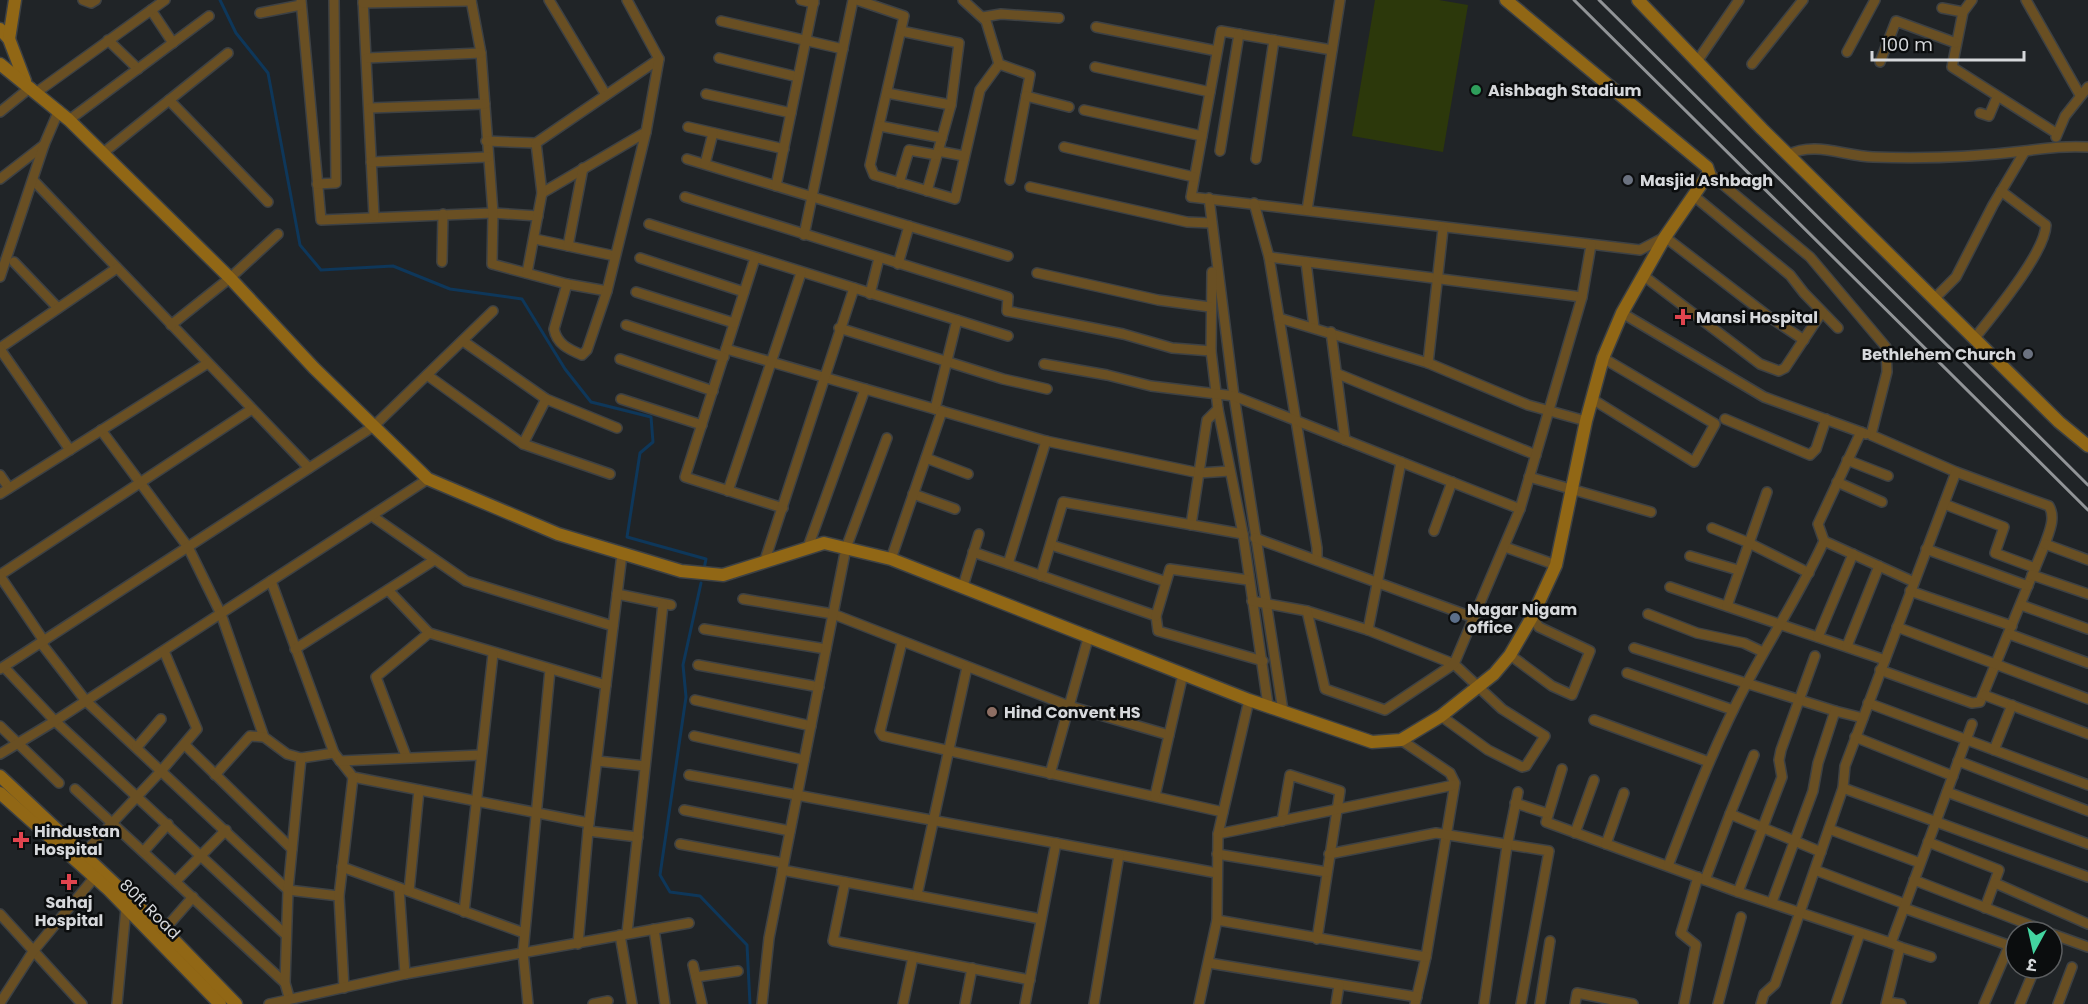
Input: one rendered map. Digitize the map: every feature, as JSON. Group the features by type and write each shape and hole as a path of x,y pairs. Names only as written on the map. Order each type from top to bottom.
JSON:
{"main road":[{"path":"15,0 9,42 0,62 58,110 103,153 230,278 314,368 429,479 558,534 681,571 723,575 808,546 825,543 891,559 1089,635 1249,700 1372,742 1401,740 1441,716 1478,688 1510,655 1532,616 1556,565 1586,421 1604,358 1622,312 1665,237 1709,173 1707,167 1506,0"},
{"path":"1638,0 1788,155 1974,339 2059,422 2087,444"},
{"path":"0,29 9,42 31,87"},
{"path":"0,776 164,930 236,1004"},
{"name":"80ft Road","path":"0,793 126,908 220,1004"}],"street":[{"path":"83,0 91,3 96,0"},
{"path":"0,112 31,87 108,40 165,0"},
{"path":"317,184 336,183 334,0"},
{"path":"549,0 606,95"},
{"path":"567,284 554,328 555,334 566,348 582,355 587,350 607,291 646,132 659,59 627,0"},
{"path":"776,186 814,2 801,0"},
{"path":"804,236 855,0 904,16 871,171 899,183 955,199 980,90 999,64"},
{"path":"963,0 983,17 999,64"},
{"path":"1307,210 1340,0"},
{"path":"1698,60 1738,0"},
{"path":"1752,64 1803,0"},
{"path":"1847,52 1875,0"},
{"path":"1972,0 1963,12 1952,67 2056,133"},
{"path":"2026,0 2080,95"},
{"path":"374,216 363,1 471,1 481,53 486,141 494,213 492,264 567,284 607,291"},
{"path":"260,13 301,3 321,219 494,213 538,216"},
{"path":"1942,8 1963,12"},
{"path":"151,10 173,42"},
{"path":"983,17 1000,14 1059,18"},
{"path":"69,120 209,16"},
{"path":"722,21 843,49"},
{"path":"1880,62 1896,21 1956,43"},
{"path":"1096,27 1217,51"},
{"path":"901,31 959,43 951,105 927,191"},
{"path":"1332,50 1221,31 1191,196 1443,229 1640,250 1665,237 1768,316 1803,339"},
{"path":"1220,151 1239,34"},
{"path":"108,40 138,69"},
{"path":"1256,159 1274,40"},
{"path":"103,153 228,53"},
{"path":"367,58 481,53"},
{"path":"719,58 798,76"},
{"path":"486,141 536,143 659,59"},
{"path":"999,64 1029,73 1011,180"},
{"path":"1095,67 1210,92"},
{"path":"2056,146 2056,133 2080,95 2088,87"},
{"path":"888,93 951,105"},
{"path":"706,94 791,113"},
{"path":"1026,96 1069,107"},
{"path":"1980,113 1989,116 1996,97"},
{"path":"169,100 267,202"},
{"path":"370,108 485,104"},
{"path":"0,278 34,181 44,145 58,110"},
{"path":"1084,110 1202,136"},
{"path":"879,126 942,138"},
{"path":"688,127 783,149"},
{"path":"542,193 646,132"},
{"path":"705,164 713,133"},
{"path":"527,273 542,193 536,143"},
{"path":"0,178 44,145"},
{"path":"1788,155 1802,147 1868,157 1912,158 2025,151 2056,146 2088,147"},
{"path":"1064,147 1194,177"},
{"path":"899,183 909,150 964,156"},
{"path":"1934,299 1956,277 2025,151"},
{"path":"371,162 488,157"},
{"path":"687,159 1008,256"},
{"path":"568,246 583,168"},
{"path":"1668,866 1709,762 1733,710 1763,652 1809,573 1824,541 1818,524 1847,460 1866,434 1887,372 1886,347 1810,257 1709,173"},
{"path":"34,181 309,468"},
{"path":"1030,187 1188,222 1211,223"},
{"path":"1974,339 2018,280 2046,236 2046,225 2001,192"},
{"path":"1694,196 1790,275 1838,328"},
{"path":"685,197 804,236 1008,297 1007,311 1123,334 1172,348 1211,351"},
{"path":"1209,198 1213,248 1234,396 1283,711"},
{"path":"1254,203 1269,257 1317,548 1317,560"},
{"path":"442,262 443,214"},
{"path":"649,224 1008,336"},
{"path":"898,264 909,226"},
{"path":"1428,363 1443,229"},
{"path":"171,325 230,278 278,234"},
{"path":"535,239 615,256"},
{"path":"1307,610 1325,689 1384,710 1454,664 1472,617 1520,509 1582,297 1591,245"},
{"path":"1213,248 1210,307 1211,351 1218,409 1243,534 1268,705"},
{"path":"1269,257 1582,297"},
{"path":"640,258 744,292"},
{"path":"755,258 685,477 783,508"},
{"path":"870,294 879,258"},
{"path":"14,262 58,308"},
{"path":"1306,262 1314,327"},
{"path":"70,450 0,349 117,268"},
{"path":"728,491 801,273"},
{"path":"1037,273 1158,300 1210,307"},
{"path":"1644,276 1766,367 1784,370 1822,312"},
{"path":"764,562 854,288"},
{"path":"636,292 734,323"},
{"path":"286,935 2,668 374,426 493,312"},
{"path":"1622,312 1764,397 1866,434 1956,472 2049,506 2052,517 2044,544 1980,702 1972,703 1880,670"},
{"path":"1279,318 1428,363 1550,412 1586,421"},
{"path":"891,559 926,458 939,410 957,320"},
{"path":"626,325 725,353 771,362 1046,441 1198,473 1230,471"},
{"path":"839,328 1004,379 1047,389"},
{"path":"1331,332 1345,440"},
{"path":"462,341 546,399 616,428"},
{"path":"1592,399 1694,462 1715,424 1604,358"},
{"path":"620,359 712,391"},
{"path":"0,494 208,363"},
{"path":"1044,364 1117,377 1151,387 1217,396 1234,396 1520,509"},
{"path":"1338,374 1536,455"},
{"path":"427,375 523,444 610,474"},
{"path":"808,546 865,389"},
{"path":"523,444 546,399"},
{"path":"621,399 702,425"},
{"path":"252,409 0,575 42,642 86,701 288,890 339,896"},
{"path":"1191,525 1207,420 1218,409"},
{"path":"1725,419 1810,455 1816,449 1826,419"},
{"path":"101,430 188,547 221,614 264,737"},
{"path":"762,1004 768,938 846,548 887,438"},
{"path":"1008,564 1046,441"},
{"path":"926,458 968,474"},
{"path":"1847,460 1888,476"},
{"path":"1368,630 1401,462"},
{"path":"1761,1004 1764,994 1775,984 1843,788 1845,766 1855,737 1956,472"},
{"path":"0,475 9,488"},
{"path":"1529,477 1650,512"},
{"path":"0,754 56,721 429,479"},
{"path":"1434,531 1452,482"},
{"path":"1837,482 1882,502"},
{"path":"1727,606 1747,542 1767,492"},
{"path":"914,494 955,509"},
{"path":"1041,576 1063,502 1243,534"},
{"path":"1944,504 2004,527 1995,553 2088,594"},
{"path":"372,516 433,561 466,581 613,626"},
{"path":"1712,528 1747,542 1809,573"},
{"path":"963,586 979,534"},
{"path":"1255,538 1472,617"},
{"path":"1824,541 1914,582"},
{"path":"2044,544 2088,560"},
{"path":"1052,545 1164,581"},
{"path":"1505,547 1556,565"},
{"path":"1926,549 2028,586"},
{"path":"973,552 1156,616"},
{"path":"578,944 589,827 622,554"},
{"path":"1818,637 1853,554"},
{"path":"1690,556 1738,570"},
{"path":"295,649 433,561"},
{"path":"1847,646 1879,566"},
{"path":"1248,580 1174,568 1167,571 1156,616 1158,631 1263,661"},
{"path":"271,581 334,753 353,777 536,813 638,837"},
{"path":"1670,587 1885,660"},
{"path":"388,590 429,633 493,654 606,685"},
{"path":"1910,591 2088,663"},
{"path":"617,594 667,604 624,934 632,1004"},
{"path":"743,599 833,614 1069,706 1169,735"},
{"path":"1252,601 1307,610 1368,630 1454,664 1502,709 1545,734 1526,766 1522,767 1501,757 1441,716"},
{"path":"2021,605 2088,629"},
{"path":"1648,614 1697,633 1744,643 1763,652"},
{"path":"1510,655 1552,686 1572,695 1590,651 1539,627 1532,616"},
{"path":"1897,627 2088,699"},
{"path":"704,629 826,649"},
{"path":"406,756 376,677 429,633"},
{"path":"1050,774 1089,635"},
{"path":"902,642 880,731 883,736 1223,812"},
{"path":"1634,648 1863,718"},
{"path":"84,853 185,745 197,729 164,651"},
{"path":"464,912 493,654"},
{"path":"1738,892 1782,777 1779,760 1781,750 1815,656"},
{"path":"698,665 819,687"},
{"path":"917,896 967,667"},
{"path":"528,1004 523,952 524,933 550,670"},
{"path":"1155,796 1183,674"},
{"path":"1627,674 1733,710"},
{"path":"1984,696 2088,734"},
{"path":"695,700 811,726"},
{"path":"1199,1004 1217,920 1218,834 1249,700"},
{"path":"1868,703 2088,785"},
{"path":"1994,750 2012,705"},
{"path":"1772,902 1813,791 1818,763 1835,711"},
{"path":"137,747 161,719"},
{"path":"1594,720 1709,762"},
{"path":"1900,1004 1886,1003 1905,906 1972,724"},
{"path":"0,726 59,783"},
{"path":"215,775 250,736 264,737 287,754 302,758 334,753"},
{"path":"694,736 804,760"},
{"path":"1855,737 1953,776"},
{"path":"1209,963 1416,1000 1448,833 1454,785 1450,773 1401,740"},
{"path":"185,745 292,849"},
{"path":"340,761 406,756 481,755"},
{"path":"1684,1004 1696,945 1681,933 1754,755"},
{"path":"289,997 285,983 288,890 302,758"},
{"path":"597,761 645,766"},
{"path":"1958,761 2088,812"},
{"path":"1562,769 1546,813 1546,822 1738,892 1931,957"},
{"path":"688,775 1217,873"},
{"path":"1282,821 1290,775 1340,791 1317,939"},
{"path":"344,988 339,896 353,777"},
{"path":"1575,833 1594,780"},
{"path":"1218,834 1338,811 1454,785"},
{"path":"1843,788 2088,877"},
{"path":"75,789 285,983"},
{"path":"409,891 418,789"},
{"path":"1484,1004 1507,846 1518,792"},
{"path":"1947,792 2088,844"},
{"path":"1606,844 1624,793"},
{"path":"1515,803 1546,813"},
{"path":"684,810 789,831"},
{"path":"1730,814 1821,852"},
{"path":"144,851 168,824"},
{"path":"1829,829 1920,863"},
{"path":"176,881 226,830"},
{"path":"1329,854 1436,833 1448,833 1507,846 1549,851 1521,1004"},
{"path":"1929,842 1999,870 1985,908"},
{"path":"1025,1004 1056,843"},
{"path":"680,844 845,882 1041,919"},
{"path":"1217,854 1327,872"},
{"path":"1094,1004 1119,855"},
{"path":"342,867 524,933"},
{"path":"1815,870 2004,944"},
{"path":"0,1003 34,950 94,878"},
{"path":"1914,880 2016,920"},
{"path":"845,882 833,941 1030,980"},
{"path":"1995,883 2088,924"},
{"path":"399,888 405,974"},
{"path":"164,930 193,897"},
{"path":"117,1004 126,908"},
{"path":"0,914 82,1004"},
{"path":"1718,1004 1741,916"},
{"path":"1217,920 1426,957"},
{"path":"269,1004 289,997 344,988 405,974 689,923"},
{"path":"654,929 665,1004"},
{"path":"1836,1004 1860,933"},
{"path":"2064,938 2088,947"},
{"path":"1540,1004 1550,941"},
{"path":"903,1004 913,957"},
{"path":"693,965 702,1004"},
{"path":"1984,1004 2004,965"},
{"path":"965,1004 972,968"},
{"path":"2058,1004 2072,968"},
{"path":"696,976 738,971"},
{"path":"2020,1004 2030,980"},
{"path":"1336,1004 1339,985"},
{"path":"1575,1004 1577,993 1633,1004"},
{"path":"593,1004 608,1001"}],"green space":[{"path":"1375,0 1439,0 1468,5 1443,152 1352,136"}],"waterway":[{"path":"220,0 236,33 268,73 300,245 321,270 393,266 450,289 522,299 565,369 591,402 651,417 653,442 640,453 627,537 706,559 704,569"},
{"path":"701,583 683,665 686,697 660,875 670,892 700,896 747,945 750,1004"}],"railway":[{"path":"1574,0 2088,510"},
{"path":"1599,0 2088,485"}],"place":[{"name":"Aishbagh Stadium","path":"1476,90"},
{"name":"Masjid Ashbagh","path":"1628,180"},
{"name":"Mansi Hospital","path":"1683,317"},
{"name":"Bethlehem Church","path":"2028,354"},
{"name":"Nagar Nigam office","path":"1455,618"},
{"name":"Hind Convent HS","path":"992,712"},
{"name":"Hindustan Hospital","path":"21,840"},
{"name":"Sahaj Hospital","path":"69,882"}]}
